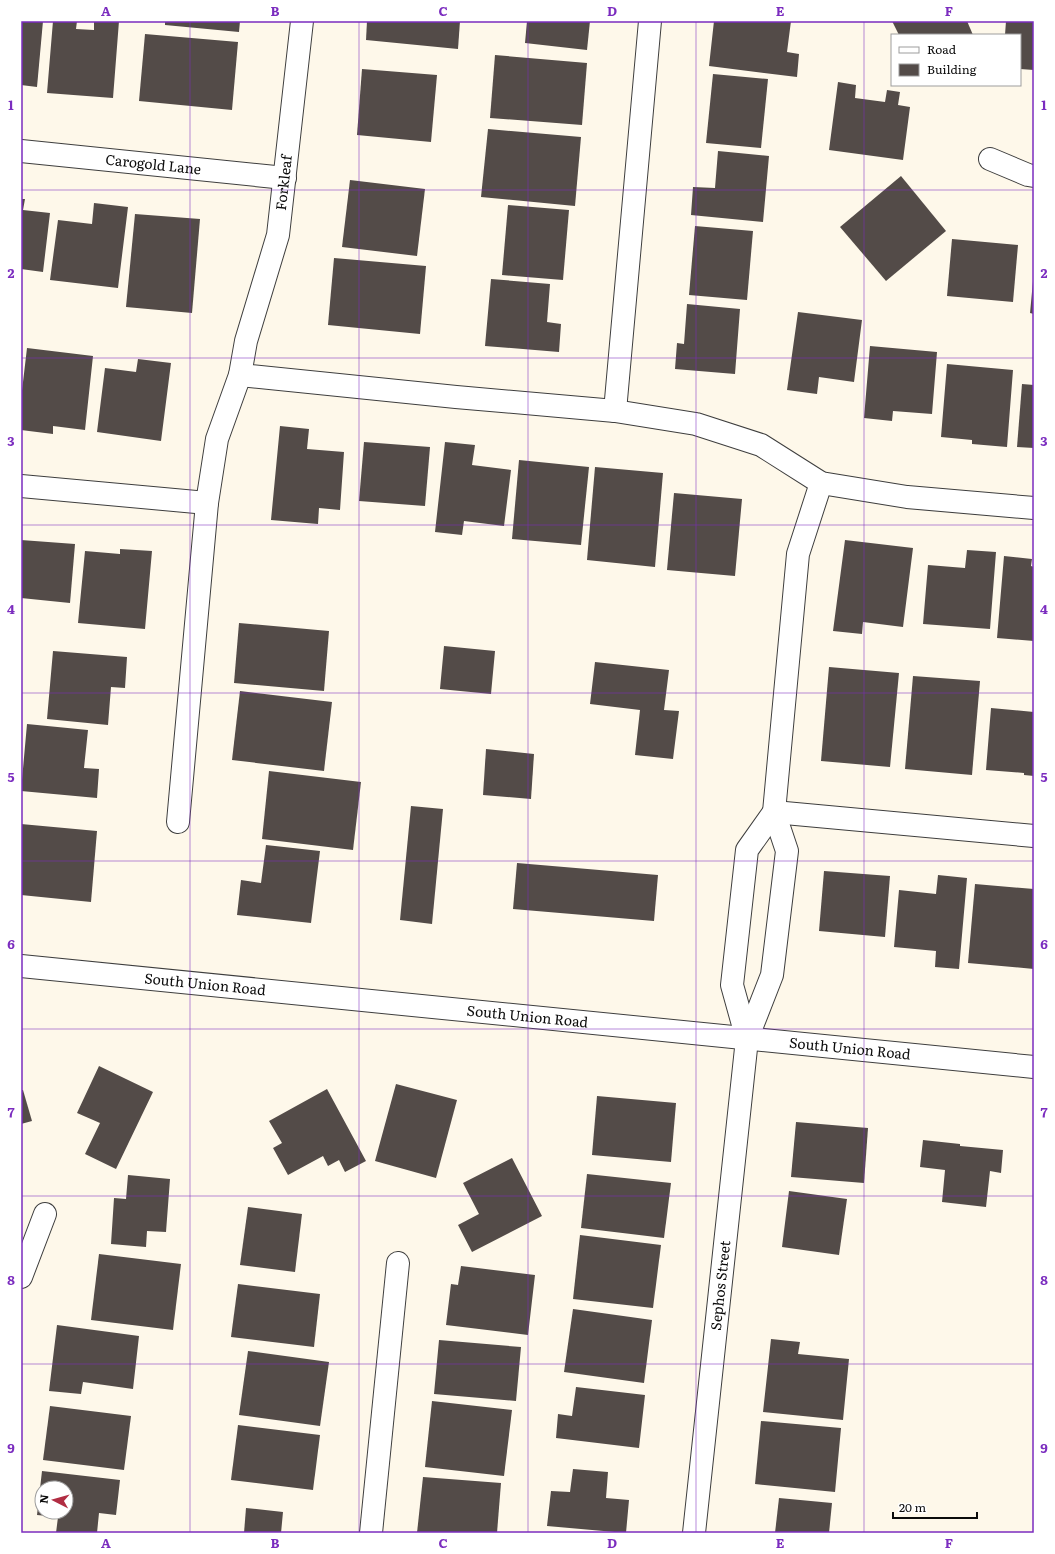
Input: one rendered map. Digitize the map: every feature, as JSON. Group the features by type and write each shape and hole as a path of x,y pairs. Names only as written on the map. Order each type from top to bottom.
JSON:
{"street":[{"name":"Forkleaf","path":"178,822 207,503 217,439 240,375 246,341 278,235 302,21"},
{"path":"615,411 650,21"},
{"name":"Carogold Lane","path":"21,151 285,178"},
{"path":"990,159 1028,175 1034,176"},
{"path":"240,375 456,397 615,411 696,424 761,445 821,483 907,497 1034,508"},
{"path":"747,1039 772,975 787,851 774,812 798,554 821,483"},
{"path":"21,486 207,503"},
{"path":"774,812 1034,836"},
{"path":"747,1039 732,985 746,866 748,850 774,812"},
{"name":"South Union Road","path":"21,966 1034,1067"},
{"name":"Sephos Street","path":"694,1533 747,1039"},
{"path":"21,1276 45,1214"},
{"path":"371,1533 398,1263"}],"building":[{"path":"21,21 43,21 37,87 21,85"},
{"path":"53,21 77,21 76,29 94,30 94,21 119,21 113,98 47,93"},
{"path":"165,21 240,21 239,32 165,25"},
{"path":"367,21 460,21 458,49 366,40"},
{"path":"527,21 590,21 587,50 525,43"},
{"path":"714,21 791,21 787,52 799,54 797,77 709,66"},
{"path":"892,21 967,21 973,34 898,34"},
{"path":"1006,21 1034,21 1034,70 1021,69 1021,34 1005,34"},
{"path":"145,34 238,42 232,110 139,101"},
{"path":"495,55 587,63 582,125 490,118"},
{"path":"362,69 437,75 431,142 357,135"},
{"path":"713,74 768,79 761,148 706,143"},
{"path":"838,82 856,85 855,98 885,102 887,90 900,92 898,105 910,107 903,160 829,150"},
{"path":"488,129 581,137 575,206 481,197"},
{"path":"718,151 769,156 763,222 691,215 693,187 715,188"},
{"path":"901,176 946,231 886,281 840,227"},
{"path":"350,180 425,189 417,256 342,247"},
{"path":"21,199 25,199 23,210 50,213 43,272 21,269"},
{"path":"94,203 128,207 118,288 50,280 58,220 92,224"},
{"path":"508,205 569,210 563,280 502,275"},
{"path":"135,214 200,219 192,313 126,307"},
{"path":"695,226 753,231 747,300 689,295"},
{"path":"952,239 1018,245 1013,302 947,296"},
{"path":"334,258 426,266 420,334 328,325"},
{"path":"491,279 550,284 547,322 561,324 559,352 485,346"},
{"path":"1034,281 1034,314 1030,313"},
{"path":"687,304 740,309 735,374 675,369 677,343 684,344"},
{"path":"798,312 862,320 854,382 819,377 817,394 787,390"},
{"path":"870,346 937,352 932,414 893,411 892,421 864,418"},
{"path":"27,348 93,356 85,430 53,426 53,434 21,430 21,399"},
{"path":"138,359 171,363 161,441 97,432 105,368 136,372"},
{"path":"947,364 1013,370 1007,447 972,444 972,440 941,437"},
{"path":"1022,384 1034,385 1034,448 1017,447"},
{"path":"280,426 309,429 307,449 344,452 340,510 319,508 318,524 271,520"},
{"path":"364,442 430,447 425,506 359,501"},
{"path":"445,442 475,445 472,465 511,470 504,526 464,521 462,535 435,532"},
{"path":"519,460 589,467 581,545 512,539"},
{"path":"595,467 663,473 655,567 587,560"},
{"path":"674,493 742,499 735,576 667,570"},
{"path":"21,540 75,544 70,603 21,598"},
{"path":"845,540 913,548 903,627 863,622 862,634 833,631"},
{"path":"120,549 152,551 145,629 78,623 85,551 120,554"},
{"path":"967,550 996,552 990,629 923,624 928,565 965,568"},
{"path":"1004,556 1032,559 1031,566 1034,567 1034,641 997,638"},
{"path":"239,623 329,631 324,691 234,683"},
{"path":"444,646 495,651 491,694 440,689"},
{"path":"53,651 127,657 125,688 111,687 108,725 47,719"},
{"path":"595,662 669,670 664,710 679,711 673,759 635,755 640,710 590,704"},
{"path":"829,667 899,673 890,767 821,761"},
{"path":"913,676 980,681 972,775 905,769"},
{"path":"240,691 332,702 324,771 232,760"},
{"path":"991,708 1034,712 1034,776 1024,775 1024,773 986,770"},
{"path":"27,724 88,730 84,768 99,769 97,798 21,791"},
{"path":"486,749 534,754 531,799 483,795"},
{"path":"269,771 361,782 353,850 262,839"},
{"path":"411,806 443,809 432,924 400,920"},
{"path":"21,824 97,831 91,902 21,895"},
{"path":"266,845 320,851 311,923 237,915 241,880 261,883"},
{"path":"517,863 658,875 654,921 513,909"},
{"path":"824,871 890,876 885,937 819,931"},
{"path":"938,875 967,878 959,969 935,967 936,951 894,947 899,890 936,894"},
{"path":"975,884 1034,889 1034,969 968,963"},
{"path":"99,1066 153,1092 116,1169 85,1154 100,1123 77,1113"},
{"path":"396,1084 457,1100 436,1178 375,1161"},
{"path":"327,1089 366,1161 345,1172 339,1160 328,1166 323,1156 288,1175 273,1148 282,1143 269,1121"},
{"path":"21,1090 23,1090 32,1121 21,1124"},
{"path":"597,1096 676,1103 671,1162 592,1155"},
{"path":"796,1122 868,1128 864,1183 791,1177"},
{"path":"923,1140 960,1144 960,1146 1003,1150 1001,1173 990,1171 986,1207 942,1202 945,1170 920,1167"},
{"path":"512,1158 542,1216 472,1252 458,1225 479,1214 463,1183"},
{"path":"587,1174 671,1183 664,1238 581,1228"},
{"path":"128,1175 170,1179 166,1232 147,1231 146,1247 111,1244 114,1198 126,1199"},
{"path":"789,1191 847,1199 839,1255 782,1247"},
{"path":"248,1207 302,1214 295,1272 240,1265"},
{"path":"580,1235 661,1245 653,1308 573,1299"},
{"path":"99,1254 181,1264 173,1330 91,1320"},
{"path":"461,1266 535,1275 528,1335 446,1325 451,1284 458,1285"},
{"path":"238,1284 320,1294 314,1347 231,1337"},
{"path":"573,1309 652,1320 644,1383 564,1372"},
{"path":"57,1325 139,1336 133,1389 83,1382 81,1394 49,1391"},
{"path":"771,1339 800,1342 798,1354 849,1359 843,1420 763,1412"},
{"path":"439,1340 521,1347 516,1401 434,1394"},
{"path":"248,1351 329,1362 320,1426 239,1415"},
{"path":"576,1387 645,1395 639,1448 556,1438 558,1414 572,1416"},
{"path":"432,1401 512,1410 504,1476 425,1467"},
{"path":"50,1406 131,1416 124,1470 43,1460"},
{"path":"761,1421 841,1428 835,1492 755,1484"},
{"path":"238,1425 320,1435 313,1490 231,1480"},
{"path":"573,1469 608,1472 606,1498 629,1500 626,1533 547,1526 551,1491 570,1492"},
{"path":"42,1471 120,1480 116,1515 99,1513 97,1533 56,1533 58,1520 74,1520 74,1480 41,1480"},
{"path":"423,1477 501,1483 497,1533 417,1533"},
{"path":"779,1498 832,1503 829,1533 775,1533"},
{"path":"246,1508 283,1512 281,1533 244,1533"}]}
